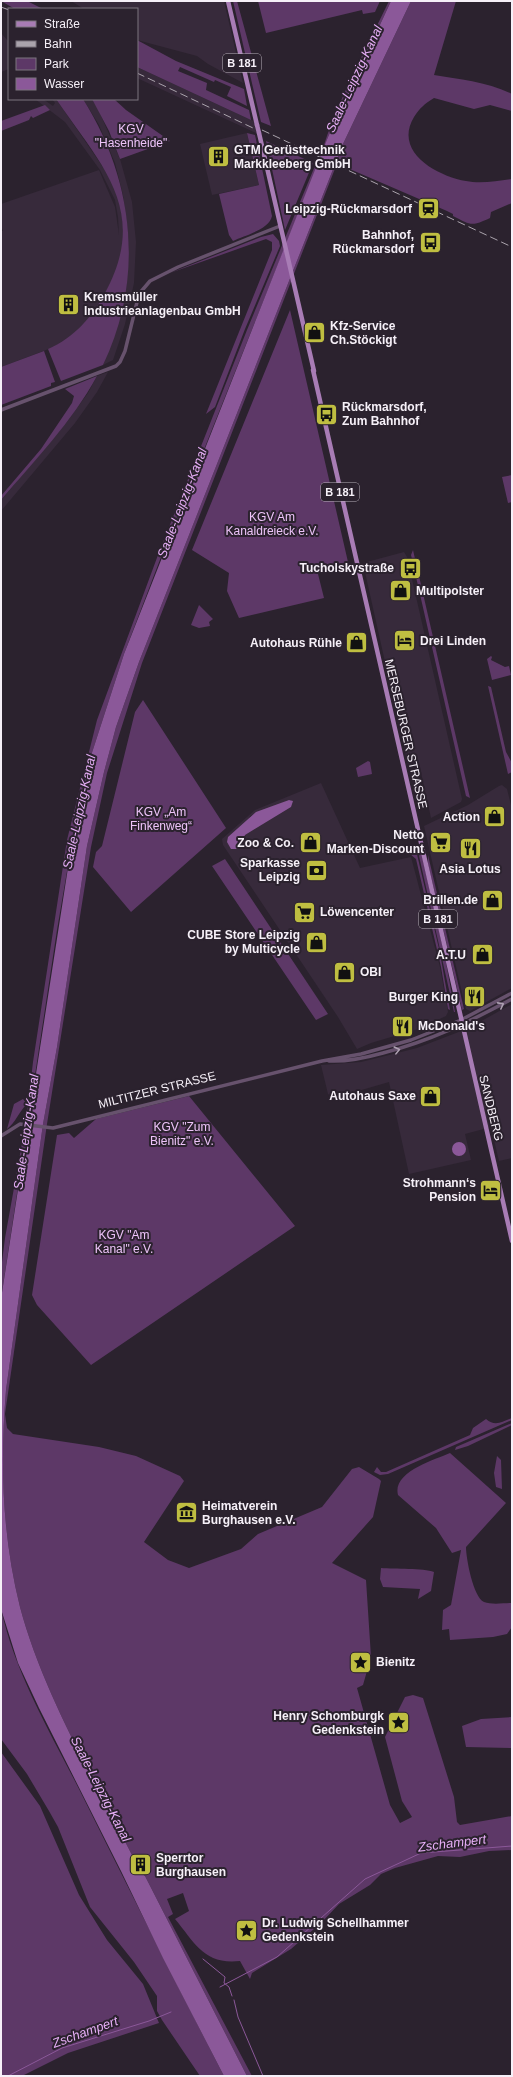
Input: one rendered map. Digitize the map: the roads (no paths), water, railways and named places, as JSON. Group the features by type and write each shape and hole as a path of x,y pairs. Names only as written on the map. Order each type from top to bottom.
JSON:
{"main road":[{"name":"MERSEBURGER STRASSE","path":"228,1 423,849 462,1026"},
{"name":"SANDBERG","path":"462,1026 512,1241"}],"street":[{"path":"1,410 116,366 120,362 125,352 139,294 150,281 178,267 280,226"},
{"name":"MILTITZER STRASSE","path":"366,1055 411,1040 461,1020 512,993"},
{"name":"MILTITZER STRASSE","path":"1,1136 16,1126 23,1124 48,1128 322,1061 366,1055 418,1044 462,1026 512,999"}],"water":[{"name":"Saale-Leipzig-Kanal","path":"391,1 411,1 343,144 139,662 116,727 87,846 57,1047 43,1124 6,1390 3,1445 4,1499 9,1553 20,1607 41,1670 85,1765 132,1855 138,1870 145,1876 247,2076 224,2076 163,1958 39,1708 18,1663 1,1609 1,1299 72,842 87,768 124,654 328,137"},
{"path":"289,800 293,801 291,807 245,835 239,849 231,849 227,842 228,837 256,812"},
{"path":"456,1142 462,1142 466,1146 466,1152 462,1156 456,1156 452,1152 452,1146"}],"waterway":[{"name":"Zschampert","path":"220,1987 277,1957 365,1879 421,1853 512,1846"},
{"path":"203,1959 225,1977 224,1983 229,1987 232,1996"},
{"path":"234,2000 238,2017 263,2076"},
{"name":"Zschampert","path":"8,2076 62,2048 149,2021 171,2012"}],"railway":[{"path":"1,7 8,10"},
{"path":"138,73 253,128"},
{"path":"262,130 512,247"}],"place":[{"name":"GTM Gerüsttechnik Markkleeberg GmbH","path":"219,157"},
{"name":"Leipzig-Rückmarsdorf","path":"428,209"},
{"name":"Bahnhof, Rückmarsdorf","path":"430,242"},
{"name":"Kremsmüller Industrieanlagenbau GmbH","path":"69,304"},
{"name":"Kfz-Service Ch.Stöckigt","path":"315,333"},
{"name":"Rückmarsdorf, Zum Bahnhof","path":"326,414"},
{"name":"Tucholskystraße","path":"410,568"},
{"name":"Multipolster","path":"401,591"},
{"name":"Drei Linden","path":"404,641"},
{"name":"Autohaus Rühle","path":"357,643"},
{"name":"Action","path":"495,817"},
{"name":"Netto Marken-Discount","path":"440,842"},
{"name":"Zoo & Co.","path":"310,843"},
{"name":"Asia Lotus","path":"470,848"},
{"name":"Sparkasse Leipzig","path":"316,870"},
{"name":"Brillen.de","path":"493,900"},
{"name":"Löwencenter","path":"305,912"},
{"name":"CUBE Store Leipzig by Multicycle","path":"316,942"},
{"name":"A.T.U","path":"482,955"},
{"name":"OBI","path":"345,972"},
{"name":"Burger King","path":"474,997"},
{"name":"McDonald's","path":"402,1026"},
{"name":"Autohaus Saxe","path":"431,1096"},
{"name":"Strohmann‘s Pension","path":"491,1190"},
{"name":"Heimatverein Burghausen e.V.","path":"186,1513"},
{"name":"Bienitz","path":"361,1662"},
{"name":"Henry Schomburgk Gedenkstein","path":"399,1723"},
{"name":"Sperrtor Burghausen","path":"140,1865"},
{"name":"Dr. Ludwig Schellhammer Gedenkstein","path":"246,1930"}],"park label":[{"name":"KGV \"Hasenheide\"","path":"131,136"},
{"name":"KGV Am Kanaldreieck e.V.","path":"272,524"},
{"name":"KGV „Am Finkenweg“","path":"161,819"},
{"name":"KGV \"Zum Bienitz\" e.V.","path":"182,1134"},
{"name":"KGV \"Am Kanal\" e.V.","path":"124,1242"}]}
